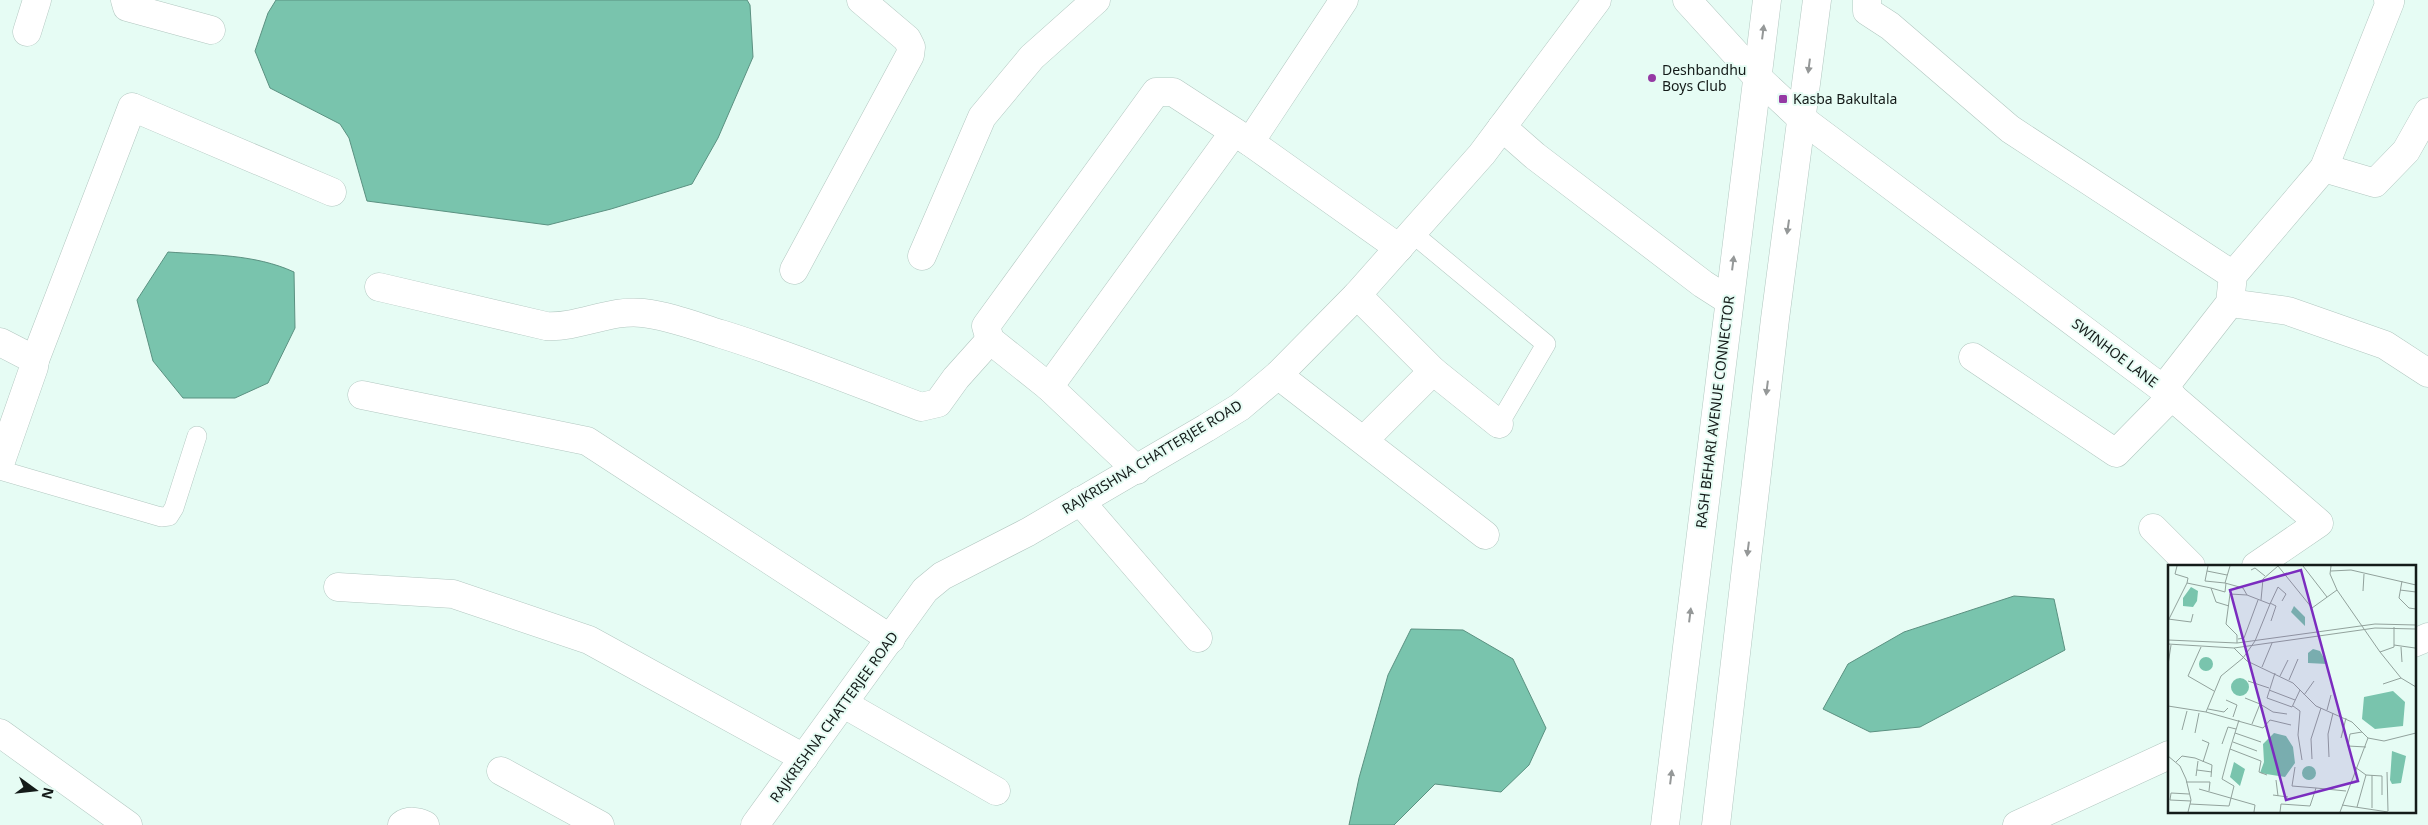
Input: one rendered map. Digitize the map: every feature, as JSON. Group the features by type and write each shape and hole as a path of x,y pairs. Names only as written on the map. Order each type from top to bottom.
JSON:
{"street":[{"path":"27,32 37,0"},
{"path":"125,0 127,7 211,30"},
{"path":"794,270 910,55 911,47 907,39 861,0"},
{"path":"922,256 982,117 1032,57 1096,0"},
{"path":"1050,387 1242,137 1344,0"},
{"name":"RAJKRISHNA CHATTERJEE ROAD","path":"756,825 925,590 942,576 1028,532 1080,500 1137,470 1240,407 1278,375 1356,295 1482,154 1597,0"},
{"path":"1687,0 1757,77 1802,119"},
{"name":"RASH BEHARI AVENUE CONNECTOR","path":"1665,825 1766,0"},
{"path":"1716,825 1775,319 1817,0"},
{"path":"1867,0 1866,11 1890,26 2010,129 2233,275"},
{"path":"2388,0 2390,2 2324,168 2233,275 2230,303 2288,312 2385,345 2428,373"},
{"path":"1137,470 1050,387 990,340 986,326 999,305 1156,92 1173,92 1406,240"},
{"path":"0,464 34,367 34,360 132,107 332,192"},
{"path":"2324,168 2375,183 2406,151 2428,112"},
{"name":"SWINHOE LANE","path":"1802,119 2168,393 2230,303"},
{"path":"1502,128 1703,284 1728,300"},
{"path":"379,287 546,326 561,327 622,314 641,313 663,316 763,347 921,407 938,404 956,378 990,340"},
{"path":"1356,295 1432,371 1499,424"},
{"path":"0,342 34,360"},
{"path":"1973,356 2116,453 2168,393 2319,523 2257,565"},
{"path":"1364,440 1432,371"},
{"path":"1278,375 1485,535"},
{"path":"362,395 587,441 891,639"},
{"path":"1080,500 1198,638"},
{"path":"2153,528 2190,565"},
{"path":"338,587 453,594 589,640 804,758"},
{"path":"2416,642 2428,637"},
{"path":"844,704 996,791"},
{"path":"0,733 128,825"},
{"path":"2017,825 2168,755"},
{"path":"501,771 600,825"},
{"path":"402,825 406,822 419,822 425,825"}],"lane":[{"path":"1406,240 1546,344 1499,424"},
{"path":"0,470 161,517 169,516 197,436"}],"shaded area":[{"path":"276,0 747,0 750,5 753,57 718,138 692,184 611,209 548,225 367,201 349,138 340,124 270,88 255,51 268,13"},
{"path":"168,252 248,259 279,266 294,272 295,328 268,383 235,398 183,398 153,361 137,300"},
{"path":"2014,596 2054,599 2065,650 1920,727 1870,732 1823,709 1848,664 1904,632"},
{"path":"1411,629 1463,630 1513,659 1546,728 1529,765 1501,792 1435,784 1394,825 1349,825 1359,778 1388,675"}],"place":[{"name":"Deshbandhu Boys Club","path":"1652,78"},
{"name":"Kasba Bakultala","path":"1783,99"}]}
